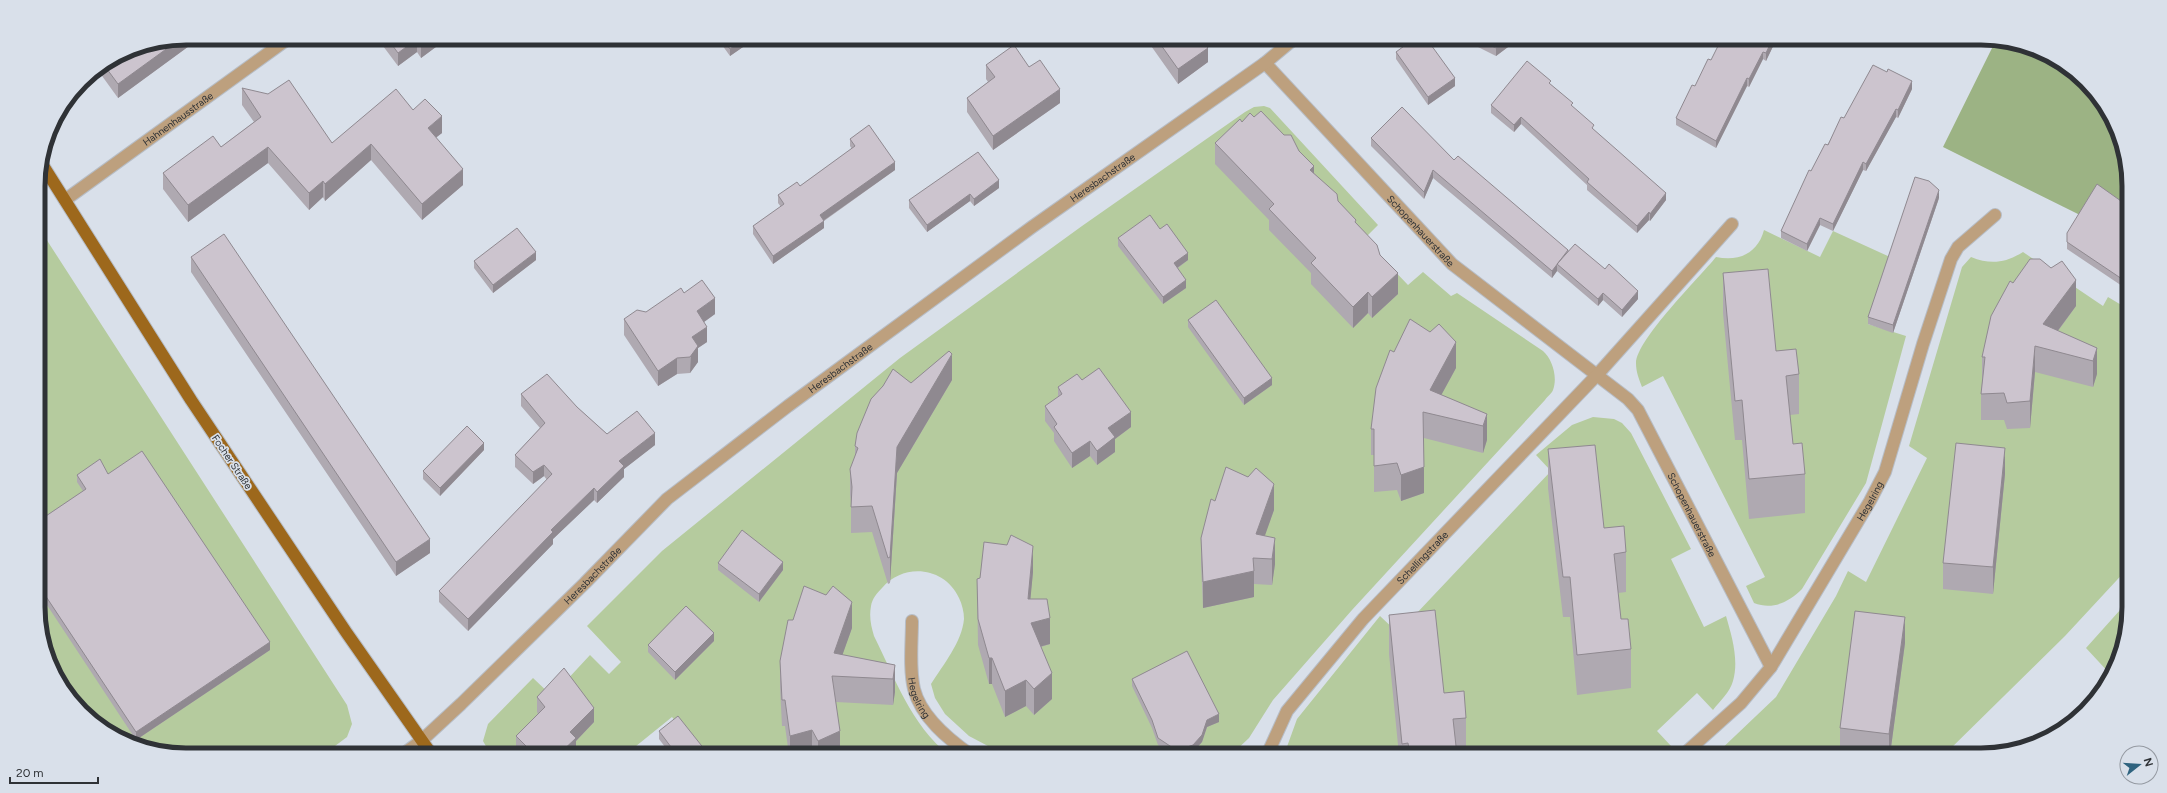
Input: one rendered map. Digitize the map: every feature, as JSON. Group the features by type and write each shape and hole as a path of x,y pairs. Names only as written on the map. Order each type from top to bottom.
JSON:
{"main road":[{"name":"Focher Straße","path":"46,170 191,400 426,748"}],"street":[{"name":"Hahnenhausstraße","path":"66,200 279,45"},
{"name":"Heresbachstraße","path":"412,748 421,741 574,594 667,499 788,406 1026,231 1265,63 1287,45"},
{"name":"Schopenhauerstraße","path":"1265,63 1452,264 1628,399 1638,410 1772,667"},
{"name":"Hegelring","path":"1691,748 1741,703 1772,667 1870,501 1885,472 1923,344 1951,259 1958,247 1995,215"},
{"path":"1597,375 1732,224"},
{"name":"Schellingstraße","path":"1270,748 1286,711 1362,619 1597,375"},
{"name":"Hegelring","path":"912,621 911,653 914,688 932,722 963,748"}],"green space":[{"path":"1993,45 2027,52 2044,59 2060,69 2081,86 2093,100 2108,123 2115,140 2121,167 2122,213 2082,216 1943,147"},
{"path":"1264,106 1270,108 1378,225 1364,239 1408,285 1423,272 1451,296 1457,293 1543,351 1549,358 1555,379 1551,394 1352,610 1273,700 1249,738 1238,748 992,748 969,736 945,714 935,698 931,684 956,645 960,636 964,619 961,603 953,588 944,580 934,574 912,572 901,574 891,580 877,594 872,601 871,606 871,625 874,636 905,700 924,730 941,748 697,748 672,717 634,748 487,748 483,741 488,724 533,678 552,696 590,655 609,674 621,662 587,626 662,551 900,358 1082,226 1254,107"},
{"path":"1764,230 1820,257 1833,231 1890,257 1868,324 1906,336 1866,483 1802,589 1797,594 1780,604 1767,606 1754,603 1746,586 1765,577 1663,376 1642,387 1637,372 1636,363 1639,352 1657,324 1716,257 1732,258 1740,257 1746,254 1757,245"},
{"path":"45,237 347,705 352,724 347,737 332,748 176,748 140,741 123,734 107,724 86,707 74,693 59,670 52,653 45,617"},
{"path":"2023,252 2103,306 2108,297 2122,305 2122,575 2065,636 1951,748 1722,748 1776,697 1836,596 1848,571 1866,582 1927,458 1909,446 1962,267 1971,257 1978,260 1998,262"},
{"path":"1593,417 1614,419 1622,423 1631,433 1691,549 1671,559 1704,627 1726,616 1734,648 1735,673 1730,689 1713,710 1697,693 1657,731 1672,747 1671,748 1287,748 1297,719 1380,616 1398,633 1551,471 1536,455 1572,425"},
{"path":"2122,608 2121,626 2115,653 2107,671 2086,648"}],"building":[{"path":"392,45 409,45 398,53"},
{"path":"727,45 735,45 730,49"},
{"path":"1014,45 1029,67 1040,60 1060,89 993,136 967,98 995,77 986,65"},
{"path":"1161,45 1206,45 1208,48 1178,69"},
{"path":"1406,45 1431,45 1455,78 1428,97 1396,52"},
{"path":"1490,45 1500,45 1496,48"},
{"path":"1718,45 1770,45 1766,53 1763,52 1749,79 1747,78 1716,141 1676,118 1692,85 1695,86 1708,59 1711,60"},
{"path":"171,46 118,84 107,69 123,59 140,52"},
{"path":"1527,61 1551,81 1549,83 1573,103 1571,105 1594,125 1592,128 1666,193 1650,214 1649,212 1637,226 1587,182 1589,179 1521,117 1514,125 1491,105"},
{"path":"1873,65 1887,72 1888,69 1912,81 1898,110 1896,109 1866,164 1863,162 1833,224 1820,218 1807,244 1781,231 1809,170 1811,171 1825,144 1828,145 1841,117 1844,118"},
{"path":"289,80 332,143 396,89 413,110 425,99 442,116 428,128 463,169 422,204 371,144 325,184 323,181 309,193 268,147 188,205 163,173 213,136 221,147 261,117 242,88 268,94"},
{"path":"1402,107 1454,160 1458,156 1568,250 1552,271 1433,170 1424,192 1371,138"},
{"path":"1261,111 1284,135 1291,135 1299,151 1314,166 1310,170 1337,194 1338,201 1356,220 1355,222 1377,245 1380,255 1398,273 1372,297 1368,292 1353,307 1311,263 1316,258 1269,209 1274,204 1215,143 1240,119 1242,122 1250,113 1254,117"},
{"path":"869,125 895,162 820,215 824,221 773,256 753,226 784,204 778,195 797,182 800,186 855,146 850,139"},
{"path":"978,152 999,180 974,199 970,194 927,225 909,200"},
{"path":"1915,177 1929,181 1939,190 1893,325 1868,317"},
{"path":"2097,184 2122,202 2122,279 2067,242 2067,233"},
{"path":"1150,215 1160,229 1167,224 1188,253 1174,263 1186,280 1163,297 1118,238"},
{"path":"517,228 536,252 493,285 474,261"},
{"path":"224,234 430,539 396,562 191,257"},
{"path":"1575,244 1605,269 1609,264 1638,291 1622,310 1603,293 1598,299 1557,264"},
{"path":"2030,259 2040,259 2051,268 2062,261 2076,280 2043,324 2097,348 2093,361 2035,346 2030,401 2007,403 2004,393 1981,394 1985,357 1982,357 1991,316 2010,281 2013,283"},
{"path":"1768,269 1776,351 1796,349 1799,374 1786,376 1793,444 1802,443 1805,474 1749,479 1742,400 1735,401 1723,273"},
{"path":"702,280 715,298 697,311 707,327 692,337 698,346 690,357 677,358 658,371 624,319 637,310 646,312 681,288 684,293"},
{"path":"1216,300 1272,378 1244,398 1188,320"},
{"path":"1410,319 1430,332 1439,324 1456,342 1430,390 1487,414 1483,426 1423,412 1424,467 1401,475 1397,463 1374,466 1374,429 1371,429 1376,388 1390,350 1394,352"},
{"path":"949,351 952,354 897,447 890,557 888,558 872,506 851,507 852,487 850,469 858,448 855,446 857,433 871,399 883,386 893,369 911,383"},
{"path":"1099,368 1131,412 1108,428 1115,437 1097,451 1090,441 1072,453 1054,427 1057,424 1045,406 1062,394 1058,387 1077,374 1082,380"},
{"path":"547,374 577,407 607,434 637,411 655,433 619,461 624,466 597,492 594,488 551,530 553,532 468,619 439,591 552,474 544,465 533,472 515,455 545,423 521,394"},
{"path":"467,426 484,443 440,488 423,471"},
{"path":"1956,443 2005,448 1993,567 1943,563"},
{"path":"1595,445 1604,528 1624,526 1626,552 1614,554 1621,619 1628,619 1631,649 1577,655 1570,577 1563,577 1548,449"},
{"path":"142,451 270,642 136,732 45,595 45,517 86,489 77,475 100,459 108,474"},
{"path":"1226,467 1248,477 1256,468 1274,484 1256,534 1275,538 1272,559 1253,558 1254,571 1203,582 1201,538 1211,499 1215,501"},
{"path":"742,530 783,562 759,594 718,563"},
{"path":"1011,535 1033,546 1028,599 1047,599 1050,618 1031,623 1052,673 1034,689 1026,680 1005,691 992,658 989,658 978,619 977,579 980,578 984,542 1007,545"},
{"path":"804,586 826,595 833,586 852,602 834,653 895,665 893,679 832,676 840,731 818,741 812,730 790,736 785,700 782,700 780,661 788,620 793,620"},
{"path":"686,606 714,633 675,672 648,645"},
{"path":"1435,610 1444,693 1464,691 1466,718 1453,719 1456,748 1409,748 1408,743 1402,744 1389,615"},
{"path":"1855,611 1905,617 1889,734 1840,728"},
{"path":"1187,651 1219,714 1207,720 1202,735 1193,745 1184,748 1173,748 1158,738 1152,720 1132,679"},
{"path":"564,668 594,708 570,732 576,738 565,748 528,748 516,736 545,707 537,697"},
{"path":"678,716 703,748 672,748 659,731"}]}
